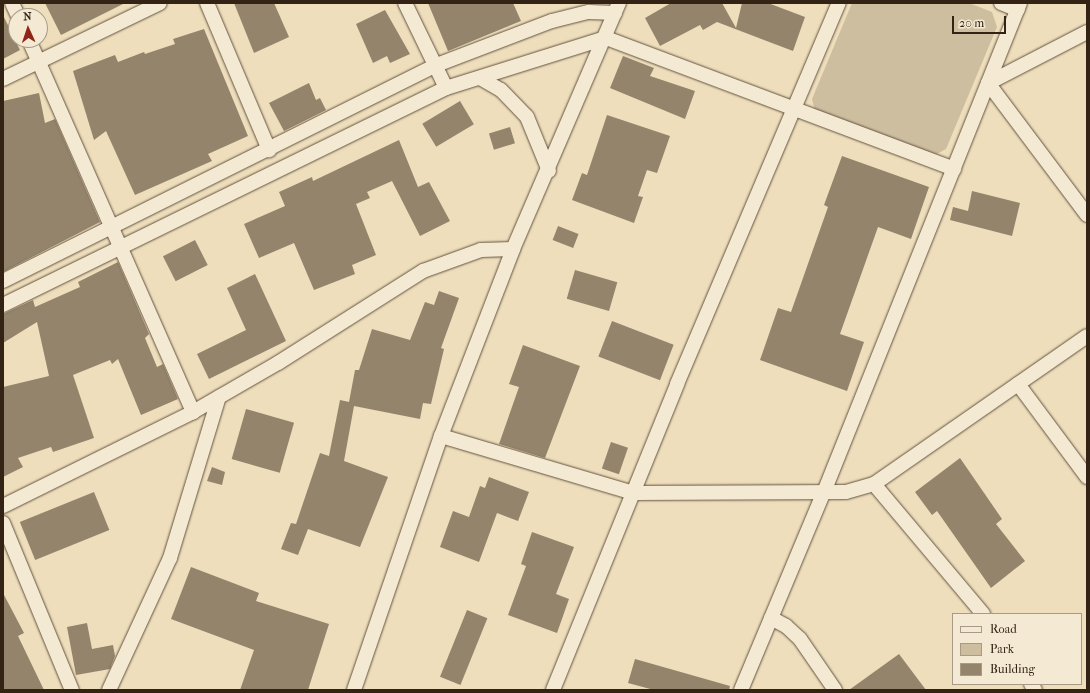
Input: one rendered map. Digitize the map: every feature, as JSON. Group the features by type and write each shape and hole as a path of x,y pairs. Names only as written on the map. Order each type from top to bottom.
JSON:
{"street":[{"path":"3,79 160,3"},
{"path":"207,3 269,150"},
{"path":"405,3 434,66 446,88"},
{"path":"554,690 633,493 839,3"},
{"path":"741,690 824,492 1019,6 1000,3"},
{"path":"3,281 113,228 434,66 552,21 589,12 617,8 606,38 513,249 441,436 354,690"},
{"path":"988,83 1087,32"},
{"path":"3,305 446,88 606,38 794,110 954,168"},
{"path":"33,48 193,412"},
{"path":"480,78 501,90 527,117 548,171"},
{"path":"988,83 1087,215"},
{"path":"3,506 193,412 423,271 481,250 513,249"},
{"path":"441,436 633,493 846,492 874,484 1087,336"},
{"path":"1018,384 1087,477"},
{"path":"109,690 170,558 219,397"},
{"path":"874,484 982,613"},
{"path":"3,523 72,690"},
{"path":"771,618 786,626 800,639 835,690"}],"green space":[{"path":"852,3 969,3 992,12 997,27 946,149 933,156 815,111 812,99"}],"building":[{"path":"45,3 125,3 61,35"},
{"path":"234,3 274,3 289,37 254,53"},
{"path":"428,3 513,3 521,21 448,51"},
{"path":"671,3 722,3 736,28 742,3 768,3 805,17 793,51 717,22 703,30 700,25 660,46 645,18"},
{"path":"385,10 410,54 390,63 387,56 373,63 356,24"},
{"path":"3,15 8,25 8,48 19,48 20,50 3,59"},
{"path":"204,29 248,136 208,154 212,161 135,195 106,131 94,140 73,71 115,55 118,62 144,52 145,54 175,44 173,39"},
{"path":"623,56 654,68 650,76 695,91 685,119 610,88"},
{"path":"309,83 316,100 320,98 326,110 284,131 269,103"},
{"path":"39,93 45,123 55,119 100,222 3,272 3,101"},
{"path":"460,101 474,124 436,147 422,124"},
{"path":"607,115 670,136 657,173 647,170 638,196 643,197 634,223 572,200 582,173 587,175"},
{"path":"510,127 515,143 494,150 489,133"},
{"path":"399,140 418,187 429,182 450,221 420,236 392,181 367,192 370,198 356,204 376,255 352,265 355,274 314,290 294,243 259,258 244,224 285,206 279,192 312,177 313,181"},
{"path":"842,156 929,187 911,239 878,227 840,334 864,342 847,391 760,360 778,308 791,312 828,207 824,205"},
{"path":"972,191 1020,203 1012,236 950,220 953,207 968,211"},
{"path":"558,226 579,234 573,248 553,240"},
{"path":"195,240 208,265 176,281 163,256"},
{"path":"118,262 149,334 145,338 157,367 163,364 178,399 141,415 118,359 112,364 110,360 73,375 94,438 53,452 51,447 18,458 23,467 3,477 3,387 49,376 37,322 3,343 3,314 33,300 35,307 80,287 78,282"},
{"path":"575,270 617,282 609,311 567,299"},
{"path":"255,274 286,341 209,379 197,354 246,330 227,288"},
{"path":"439,291 459,298 441,348 444,349 431,404 423,403 420,419 354,406 344,461 388,477 360,547 308,529 298,555 281,549 291,523 296,524 320,453 329,456 340,400 349,402 355,370 359,370 372,329 410,340 425,302 434,305"},
{"path":"612,321 674,345 660,380 598,356"},
{"path":"523,345 580,366 545,458 499,444 519,387 509,384"},
{"path":"246,409 294,423 280,473 232,459"},
{"path":"611,442 628,448 619,474 602,468"},
{"path":"960,458 1002,519 996,524 1025,561 991,588 937,511 932,515 915,492"},
{"path":"212,467 225,472 222,485 207,481"},
{"path":"489,477 529,492 518,521 497,513 479,562 440,547 453,511 469,517 480,486 485,488"},
{"path":"94,492 109,530 35,560 20,522"},
{"path":"532,532 574,547 556,594 569,599 557,633 508,615 526,566 521,564"},
{"path":"191,567 259,593 256,601 329,624 308,690 240,690 254,650 171,619"},
{"path":"3,593 24,633 18,636 44,690 3,690"},
{"path":"467,610 487,618 460,685 440,677"},
{"path":"87,623 92,649 113,645 115,656 110,669 76,675 67,627"},
{"path":"899,654 926,690 849,690"},
{"path":"635,659 730,686 729,690 654,690 628,683"}]}
